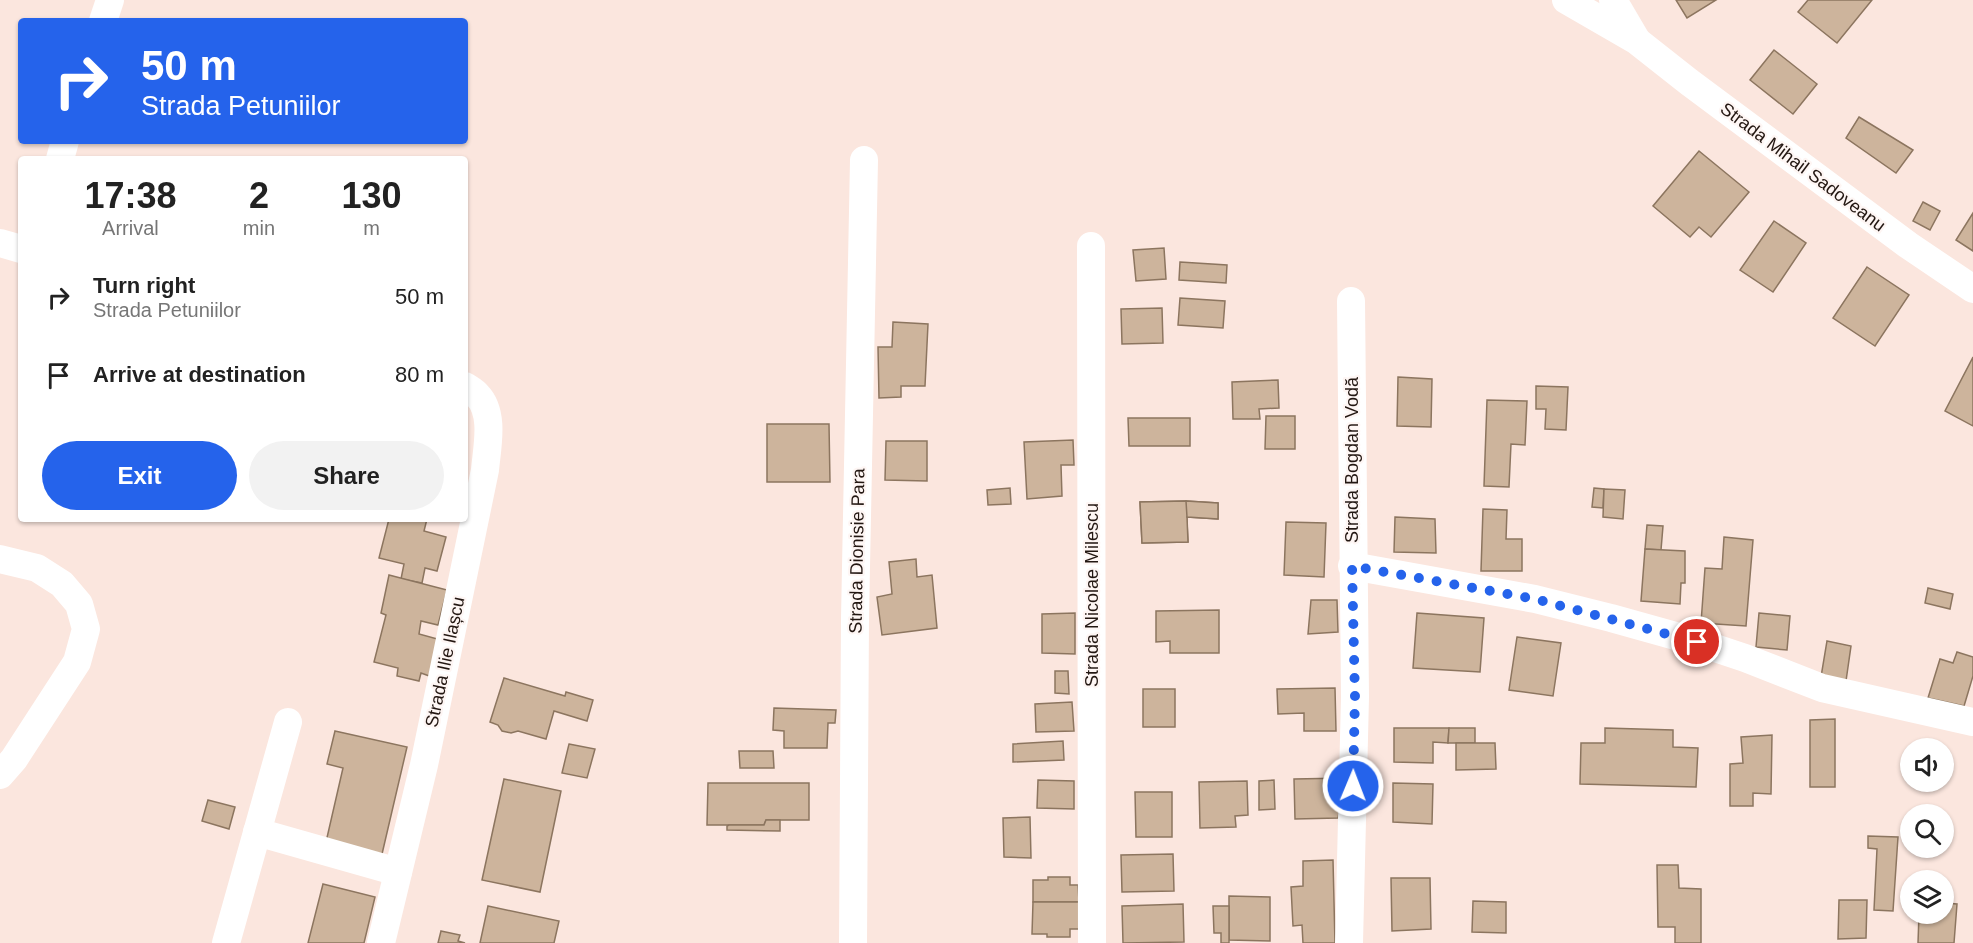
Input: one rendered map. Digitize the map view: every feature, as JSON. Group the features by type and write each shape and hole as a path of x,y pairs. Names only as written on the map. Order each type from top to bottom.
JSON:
{"street":[{"path":"104,18 110,0"},
{"name":"Strada Mihail Sadoveanu","path":"1566,0 1637,41 1908,244 1973,289"},
{"name":"Strada Mihail Sadoveanu","path":"1613,0 1637,41"},
{"name":"Strada Dionisie Para","path":"853,943 855,618 864,160"},
{"path":"0,243 18,248"},
{"name":"Strada Nicolae Milescu","path":"1091,246 1092,943"},
{"name":"Strada Bogdan Vodă","path":"1349,943 1355,697 1351,301"},
{"name":"Strada Ilie Ilașcu","path":"381,943 424,765 485,470 488,433 486,409 477,395 468,388"},
{"path":"0,559 36,568 62,584 79,604 86,629 77,662 14,759 0,775"},
{"path":"1352,566 1535,599 1611,618 1697,642 1822,688 1973,722"},
{"path":"226,943 288,722"},
{"path":"257,832 398,872"}],"building":[{"path":"1676,0 1716,0 1687,18"},
{"path":"1808,0 1872,0 1837,43 1798,12"},
{"path":"1774,50 1817,84 1793,114 1750,80"},
{"path":"1859,117 1913,150 1896,173 1846,138"},
{"path":"1699,151 1749,192 1711,237 1699,227 1690,237 1653,206"},
{"path":"1923,202 1940,211 1930,230 1913,221"},
{"path":"1973,213 1973,251 1956,240"},
{"path":"1774,221 1806,243 1773,292 1740,270"},
{"path":"1164,248 1166,279 1136,281 1133,250"},
{"path":"1180,262 1227,265 1226,283 1179,280"},
{"path":"1867,267 1909,295 1875,346 1833,318"},
{"path":"1180,298 1225,301 1223,328 1178,325"},
{"path":"1162,308 1163,343 1122,344 1121,309"},
{"path":"893,322 928,324 925,386 901,386 901,397 879,398 878,347 892,347"},
{"path":"1973,357 1973,426 1945,411"},
{"path":"1398,377 1432,379 1431,427 1397,426"},
{"path":"1278,380 1279,408 1259,409 1260,419 1233,419 1232,382"},
{"path":"1536,386 1568,387 1566,430 1545,429 1546,409 1536,409"},
{"path":"1487,400 1527,401 1525,445 1511,444 1509,487 1484,486"},
{"path":"1266,416 1295,416 1295,449 1265,449"},
{"path":"1128,418 1190,418 1190,446 1129,446"},
{"path":"767,424 829,424 830,482 767,482"},
{"path":"1073,440 1074,465 1061,465 1062,496 1027,499 1024,442"},
{"path":"886,441 927,441 927,481 885,480"},
{"path":"1010,488 1011,504 988,505 987,490"},
{"path":"1594,488 1604,489 1603,508 1592,507"},
{"path":"1604,489 1625,490 1623,519 1603,517"},
{"path":"1186,501 1188,542 1142,543 1140,502"},
{"path":"1186,501 1218,503 1218,519 1187,517"},
{"path":"1140,502 1218,503 1218,519 1187,517 1188,542 1142,543"},
{"path":"1483,509 1507,510 1506,539 1522,539 1522,571 1481,571"},
{"path":"1395,517 1435,519 1436,553 1394,552"},
{"path":"388,522 426,522 424,531 446,537 437,571 425,568 422,583 401,579 404,564 379,558"},
{"path":"1286,522 1326,523 1324,577 1284,575"},
{"path":"1647,525 1663,526 1661,550 1645,549"},
{"path":"1724,537 1753,540 1746,626 1701,623 1705,568 1722,569"},
{"path":"1645,549 1685,551 1685,583 1681,583 1680,604 1641,601"},
{"path":"916,559 917,577 932,575 937,628 882,635 877,597 892,594 889,562"},
{"path":"389,575 447,590 438,625 421,621 419,634 441,640 432,677 421,673 419,681 397,676 398,668 374,662 386,615 381,613"},
{"path":"1928,588 1953,594 1950,609 1925,603"},
{"path":"1311,600 1337,600 1338,632 1308,634"},
{"path":"1219,610 1219,653 1170,653 1170,641 1156,642 1156,611"},
{"path":"1075,613 1075,654 1042,653 1042,614"},
{"path":"1417,613 1484,618 1480,672 1413,668"},
{"path":"1759,613 1790,616 1787,650 1756,647"},
{"path":"1517,637 1561,643 1553,696 1509,690"},
{"path":"1827,641 1851,646 1846,681 1821,677"},
{"path":"1957,652 1973,657 1973,676 1964,706 1928,698 1940,659 1953,663"},
{"path":"1055,671 1068,671 1069,694 1055,693"},
{"path":"504,678 565,696 566,692 593,700 587,721 554,711 546,739 518,731 511,733 502,731 498,725 490,722"},
{"path":"1335,688 1336,731 1304,731 1304,713 1278,714 1277,689"},
{"path":"1143,689 1175,689 1175,727 1143,727"},
{"path":"1072,702 1074,731 1036,732 1035,704"},
{"path":"774,708 836,710 835,723 828,723 827,748 784,748 784,731 773,730"},
{"path":"1835,719 1835,787 1810,787 1810,720"},
{"path":"1394,728 1449,728 1448,743 1433,742 1433,763 1394,762"},
{"path":"1449,728 1475,728 1475,743 1448,743"},
{"path":"1605,728 1673,730 1673,747 1698,748 1696,787 1580,784 1581,743 1605,743"},
{"path":"335,731 407,747 382,854 326,842 343,768 327,764"},
{"path":"1772,735 1771,794 1753,793 1753,806 1730,806 1730,764 1743,763 1741,737"},
{"path":"1063,741 1064,760 1013,762 1013,744"},
{"path":"1456,743 1495,743 1496,769 1456,770"},
{"path":"569,744 595,749 587,778 562,773"},
{"path":"739,751 773,751 774,768 740,768"},
{"path":"1346,778 1338,818 1295,819 1294,779"},
{"path":"504,779 561,791 540,892 482,880"},
{"path":"1038,780 1074,781 1074,809 1037,808"},
{"path":"1274,780 1275,809 1259,810 1259,781"},
{"path":"1247,781 1248,815 1235,816 1236,827 1200,828 1199,782"},
{"path":"708,783 809,783 809,820 766,820 764,825 707,825"},
{"path":"1393,783 1433,784 1432,824 1393,822"},
{"path":"1135,792 1172,792 1172,837 1136,837"},
{"path":"208,800 235,807 229,829 202,821"},
{"path":"1030,817 1031,858 1004,857 1003,818"},
{"path":"766,820 780,820 780,831 727,830 729,825 764,825"},
{"path":"1868,836 1898,837 1893,911 1874,910 1877,849 1868,848"},
{"path":"1173,854 1174,891 1122,892 1121,855"},
{"path":"1333,860 1335,943 1303,943 1302,925 1293,926 1291,887 1303,886 1303,861"},
{"path":"1657,865 1678,865 1679,888 1701,889 1701,943 1675,943 1675,927 1658,927"},
{"path":"1048,877 1070,877 1070,885 1078,885 1079,902 1033,902 1033,880 1048,880"},
{"path":"1391,878 1430,878 1431,929 1392,931"},
{"path":"323,884 375,897 364,943 308,943"},
{"path":"1229,896 1270,897 1270,941 1229,940"},
{"path":"1839,900 1867,900 1866,938 1838,939"},
{"path":"1473,901 1506,902 1506,933 1472,932"},
{"path":"1033,902 1079,902 1079,929 1070,929 1070,937 1047,937 1047,934 1032,934"},
{"path":"1183,904 1184,942 1123,943 1122,906"},
{"path":"1954,904 1957,904 1954,943 1918,943 1919,924 1954,924"},
{"path":"488,906 559,921 554,943 480,943"},
{"path":"1213,906 1229,906 1229,943 1221,943 1221,933 1214,933"},
{"path":"441,931 460,935 458,941 465,943 438,943"}],"route":[{"path":"1353,786 1355,697 1352,566 1535,599 1697,642"}]}
